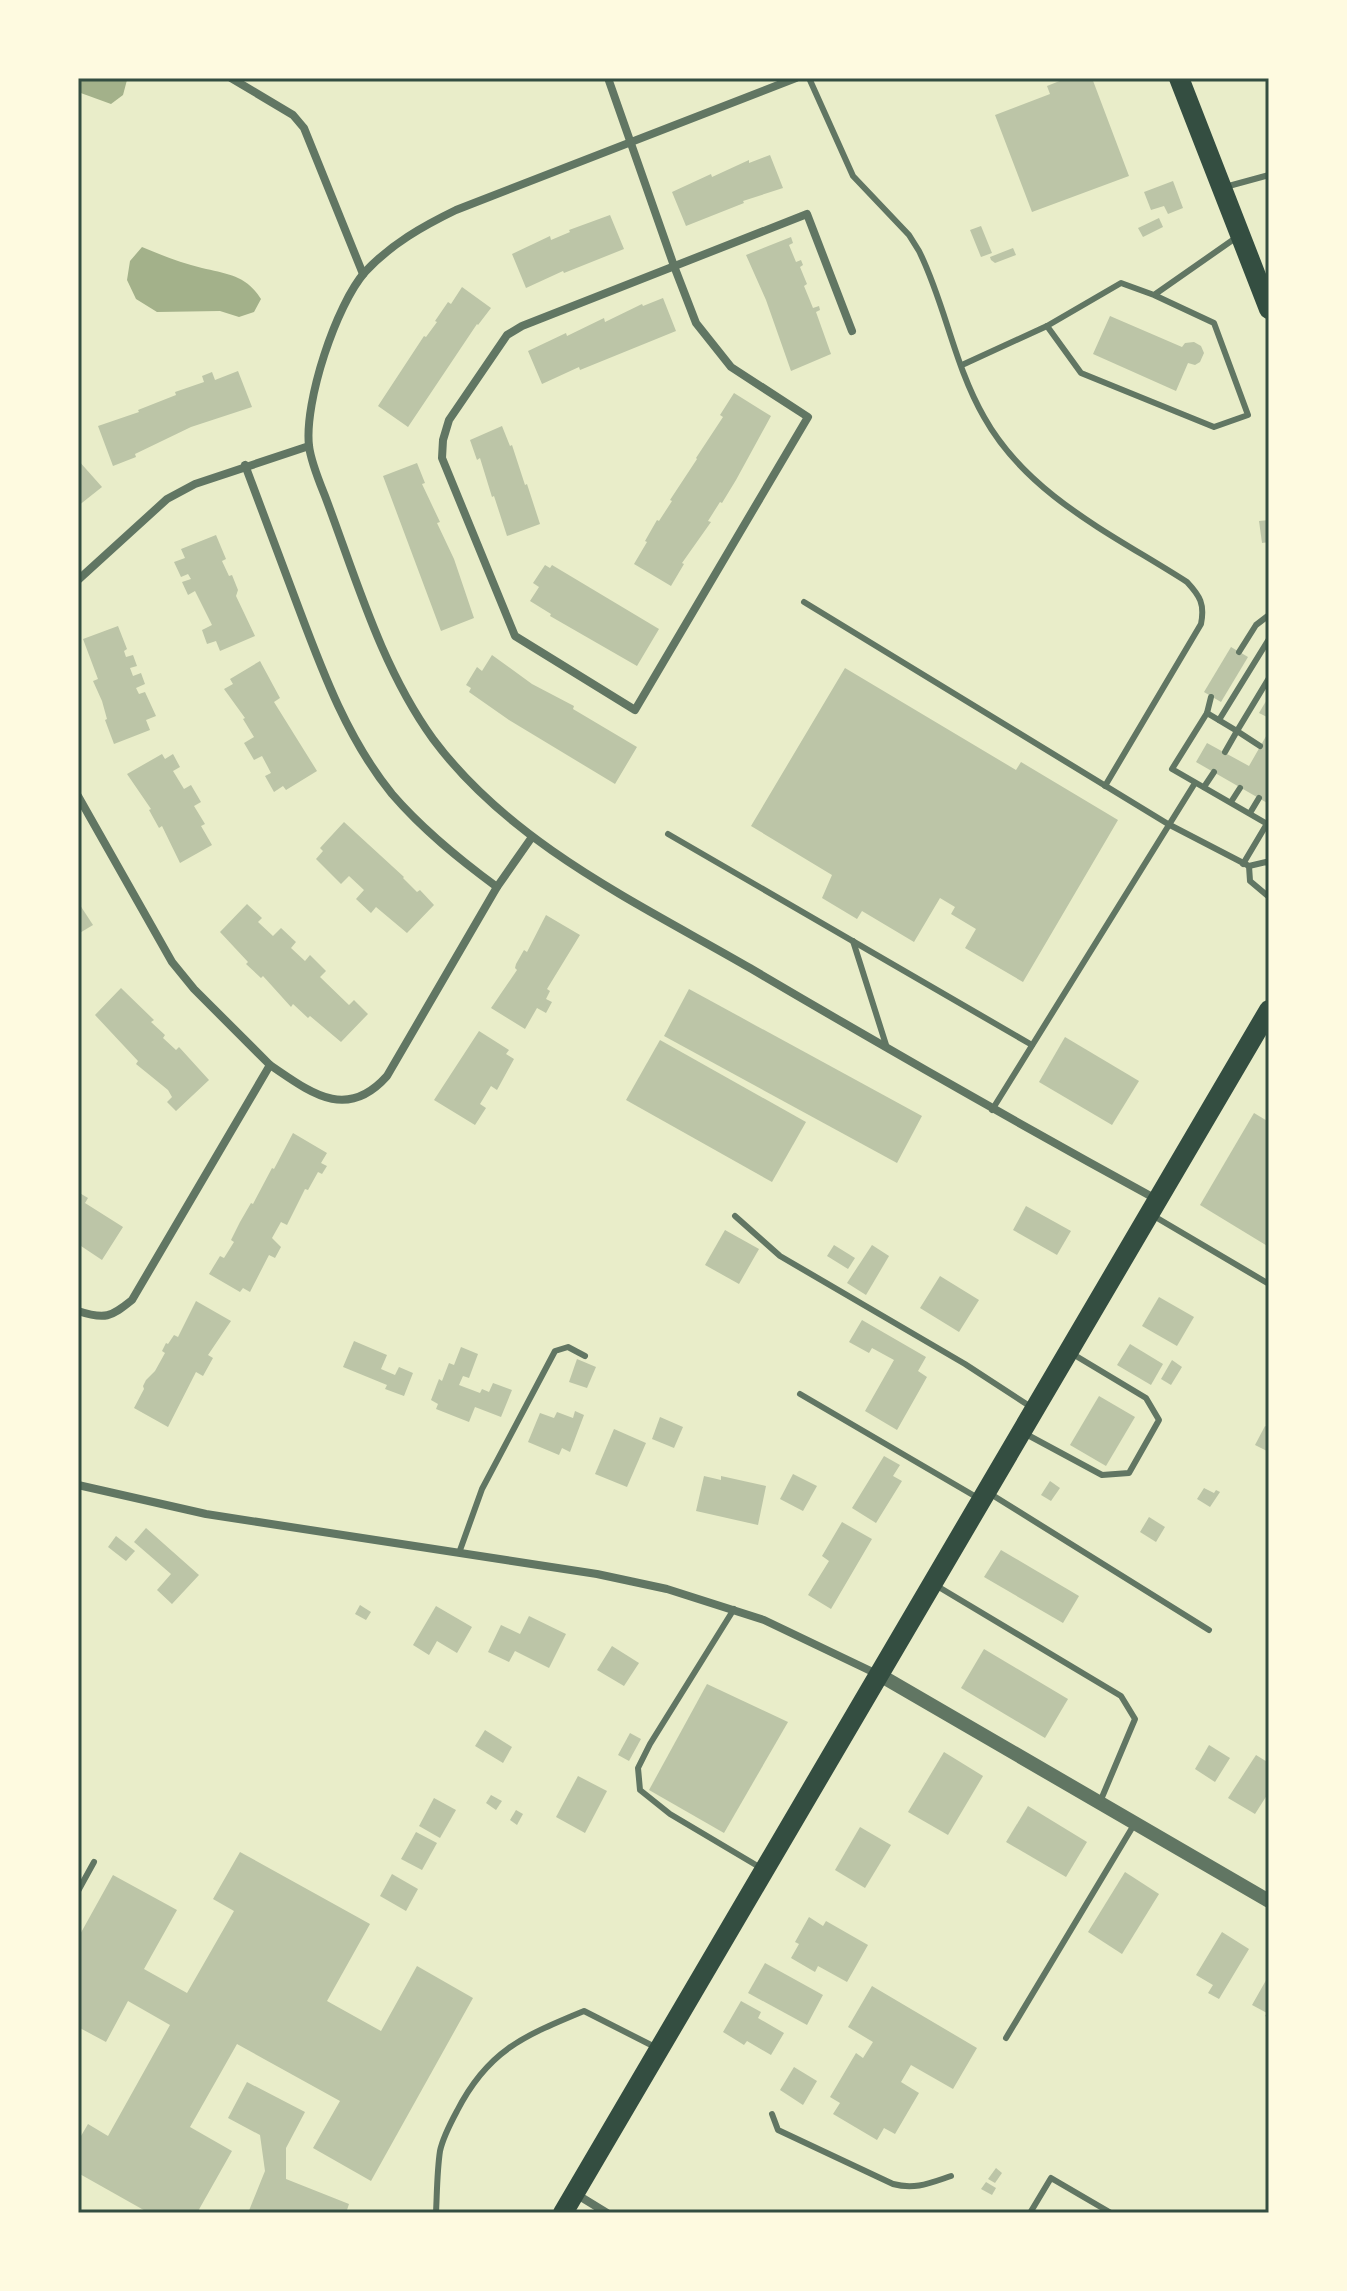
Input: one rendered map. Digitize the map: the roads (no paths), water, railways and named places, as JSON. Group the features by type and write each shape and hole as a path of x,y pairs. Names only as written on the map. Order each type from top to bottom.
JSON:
{"main road":[{"path":"1179,78 1269,309"},
{"path":"563,2213 1269,1010"}],"street":[{"path":"231,78 293,115 304,128 363,274"},
{"path":"608,78 674,266 696,323 731,367 808,417 635,710 515,636 442,458 449,420 507,335 522,326 674,266 807,214 852,331"},
{"path":"796,78 456,210 396,244 363,274 320,363 312,403 309,446 321,487 386,656 408,701 434,739 493,806 532,837 630,898 1153,1206"},
{"path":"78,580 167,499 195,484 245,465 309,446"},
{"path":"245,465 325,677 353,735 391,791 422,826 457,858 497,887"},
{"path":"78,796 172,962 194,989 270,1065 308,1091 331,1100 347,1101 375,1090 387,1076 497,887 532,837"},
{"path":"78,1311 100,1318 116,1314 132,1300 270,1065"},
{"path":"78,1485 206,1514 597,1574 667,1589 734,1609 878,1674 1269,1901"},
{"path":"575,2193 607,2213"}],"lane":[{"path":"809,78 853,176 909,235 919,251 983,417 1011,457 1063,504 1187,582 1198,594 1204,608 1201,624 1105,786"},
{"path":"1222,188 1269,175"},
{"path":"1154,295 1240,235"},
{"path":"962,365 1047,326 1121,283 1214,323 1248,415 1214,427 1081,373 1047,326"},
{"path":"804,602 1168,824 1246,865 1269,864"},
{"path":"1239,652 1256,625 1269,615"},
{"path":"1219,720 1269,639"},
{"path":"1225,752 1269,678"},
{"path":"1211,697 1207,713 1172,769 1268,823 1246,865 1250,881 1269,897"},
{"path":"1207,713 1260,746"},
{"path":"1204,787 1214,772"},
{"path":"992,1110 1195,783"},
{"path":"1231,802 1240,788"},
{"path":"1250,813 1259,798"},
{"path":"668,834 1032,1045"},
{"path":"853,940 887,1048"},
{"path":"1153,1206 1269,1284"},
{"path":"735,1216 780,1256 965,1364 1034,1409"},
{"path":"459,1553 482,1489 555,1351 568,1347 585,1356"},
{"path":"1021,1432 1102,1475 1129,1473 1159,1420 1146,1398 1068,1351"},
{"path":"800,1394 983,1496 1209,1630"},
{"path":"932,1583 1121,1696 1135,1719 1100,1802"},
{"path":"734,1609 650,1744 638,1768 640,1790 670,1814 764,1870"},
{"path":"1006,2038 1135,1823"},
{"path":"78,1891 94,1862"},
{"path":"436,2213 441,2148 449,2127 480,2072 499,2053 543,2028 584,2011 660,2049"},
{"path":"772,2114 778,2130 893,2184 909,2188 951,2176"},
{"path":"1030,2213 1051,2178 1111,2213"}]}
